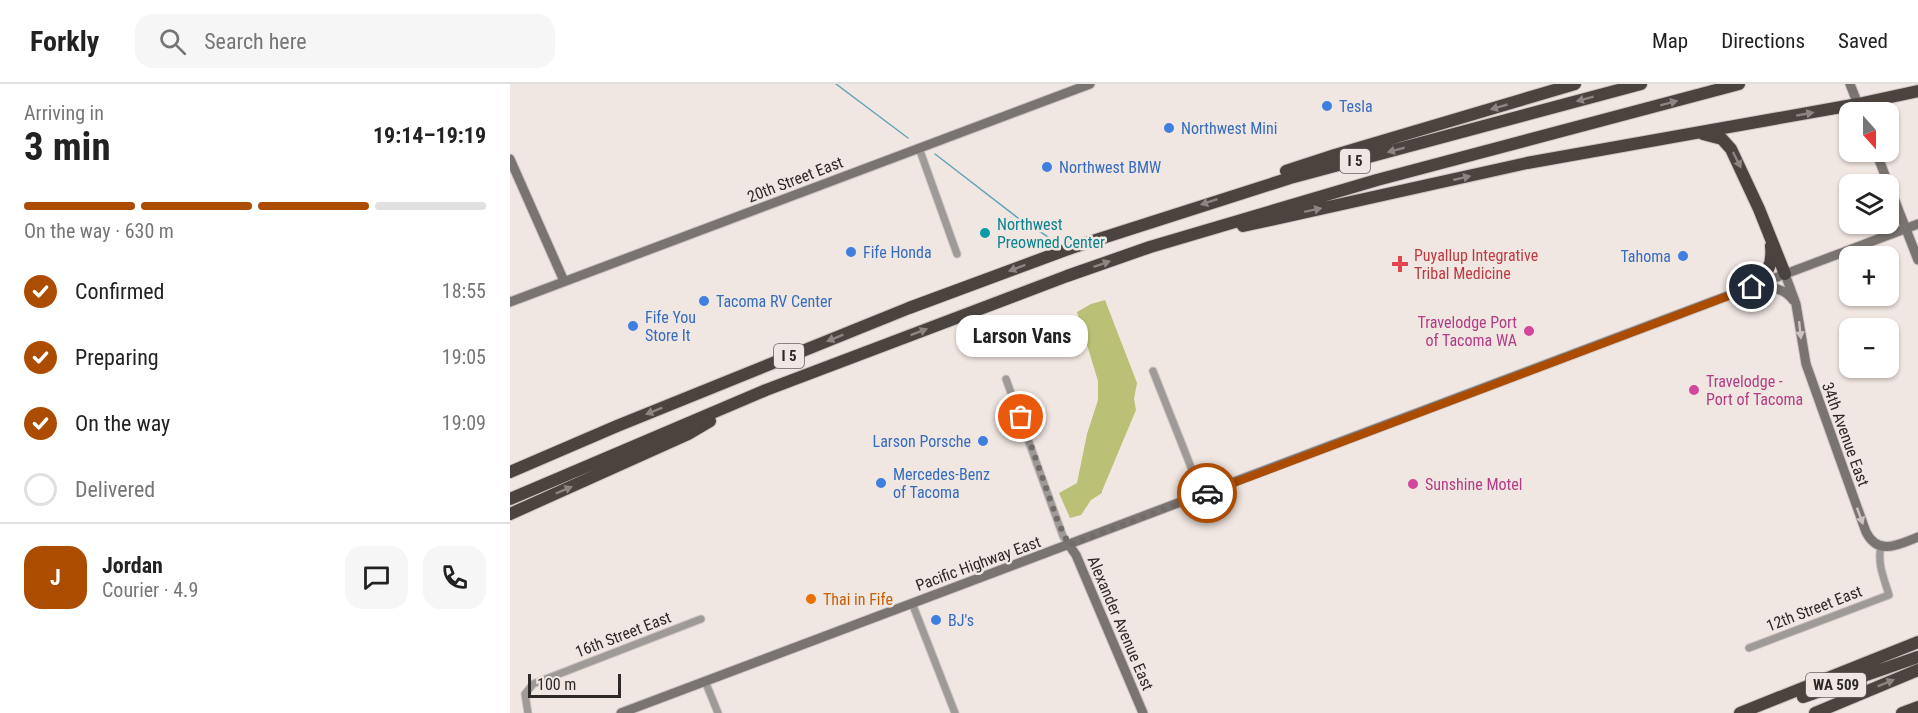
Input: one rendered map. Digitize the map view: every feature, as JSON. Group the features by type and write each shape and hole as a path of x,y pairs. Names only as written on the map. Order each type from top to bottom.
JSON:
{"highway":[{"path":"1234,194 1267,178 1335,155 1575,84"},
{"name":"I 5","path":"510,472 617,426 909,308 1071,248 1234,194 1641,84"},
{"name":"I 5","path":"510,500 766,390 1067,276 1134,253 1366,183 1739,84"},
{"path":"1880,102 1918,91"},
{"path":"1134,253 1290,215 1527,163 1690,134 1839,111"},
{"path":"1690,134 1717,136 1728,144 1738,162 1785,274"},
{"path":"1752,287 1768,273 1771,265 1769,233"},
{"path":"510,514 688,434 766,390"},
{"path":"1740,713 1918,642"},
{"name":"WA 509","path":"1754,713 1918,657"},
{"name":"WA 509","path":"1815,713 1918,670"},
{"path":"1902,713 1918,707"}],"main road":[{"name":"20th Street East","path":"510,302 1090,84"},
{"path":"1850,84 1858,102"},
{"path":"510,159 564,281"},
{"path":"1880,162 1918,260"},
{"name":"Pacific Highway East","path":"624,712 1918,224"},
{"name":"34th Avenue East","path":"1785,274 1796,304 1803,355 1824,418 1866,532 1874,544 1881,546"},
{"path":"1752,287 1779,289 1791,296 1796,304"},
{"path":"1881,546 1899,544 1918,537"},
{"name":"Alexander Avenue East","path":"1069,545 1076,555 1143,713"}],"street":[{"path":"919,148 957,254"},
{"path":"1153,371 1202,495"},
{"name":"Alexander Avenue East","path":"1006,379 1060,527 1069,545"},
{"name":"12th Street East","path":"1749,648 1889,595 1880,566 1881,546"},
{"path":"912,603 955,713"},
{"name":"16th Street East","path":"528,713 526,692 532,685 701,619"},
{"path":"705,681 718,713"}],"green space":[{"path":"1105,300 1137,383 1134,399 1136,410 1102,493 1091,500 1081,515 1070,518 1059,493 1077,483 1087,434 1098,400 1098,381 1077,312 1091,304"}],"waterway":[{"path":"836,84 908,138"},
{"path":"935,154 1031,228 1053,241"}],"way so far":[{"path":"1021,417 1063,536 1069,545 1207,493"}],"place":[{"name":"Tesla","path":"1327,106"},
{"name":"Northwest Mini","path":"1169,128"},
{"name":"Northwest BMW","path":"1047,167"},
{"name":"Northwest Preowned Center","path":"985,233"},
{"name":"Fife Honda","path":"851,252"},
{"name":"Tahoma","path":"1683,256"},
{"name":"Puyallup Integrative Tribal Medicine","path":"1400,264"},
{"name":"Tacoma RV Center","path":"704,301"},
{"name":"Fife You Store It","path":"633,326"},
{"name":"Travelodge Port of Tacoma WA","path":"1529,331"},
{"name":"Travelodge - Port of Tacoma","path":"1694,390"},
{"name":"Larson Vans","path":"1021,417"},
{"name":"Larson Porsche","path":"983,441"},
{"name":"Mercedes-Benz of Tacoma","path":"881,483"},
{"name":"Sunshine Motel","path":"1413,484"},
{"name":"Thai in Fife","path":"811,599"},
{"name":"BJ's","path":"936,620"}],"route":[{"path":"1207,493 1752,287"}]}
